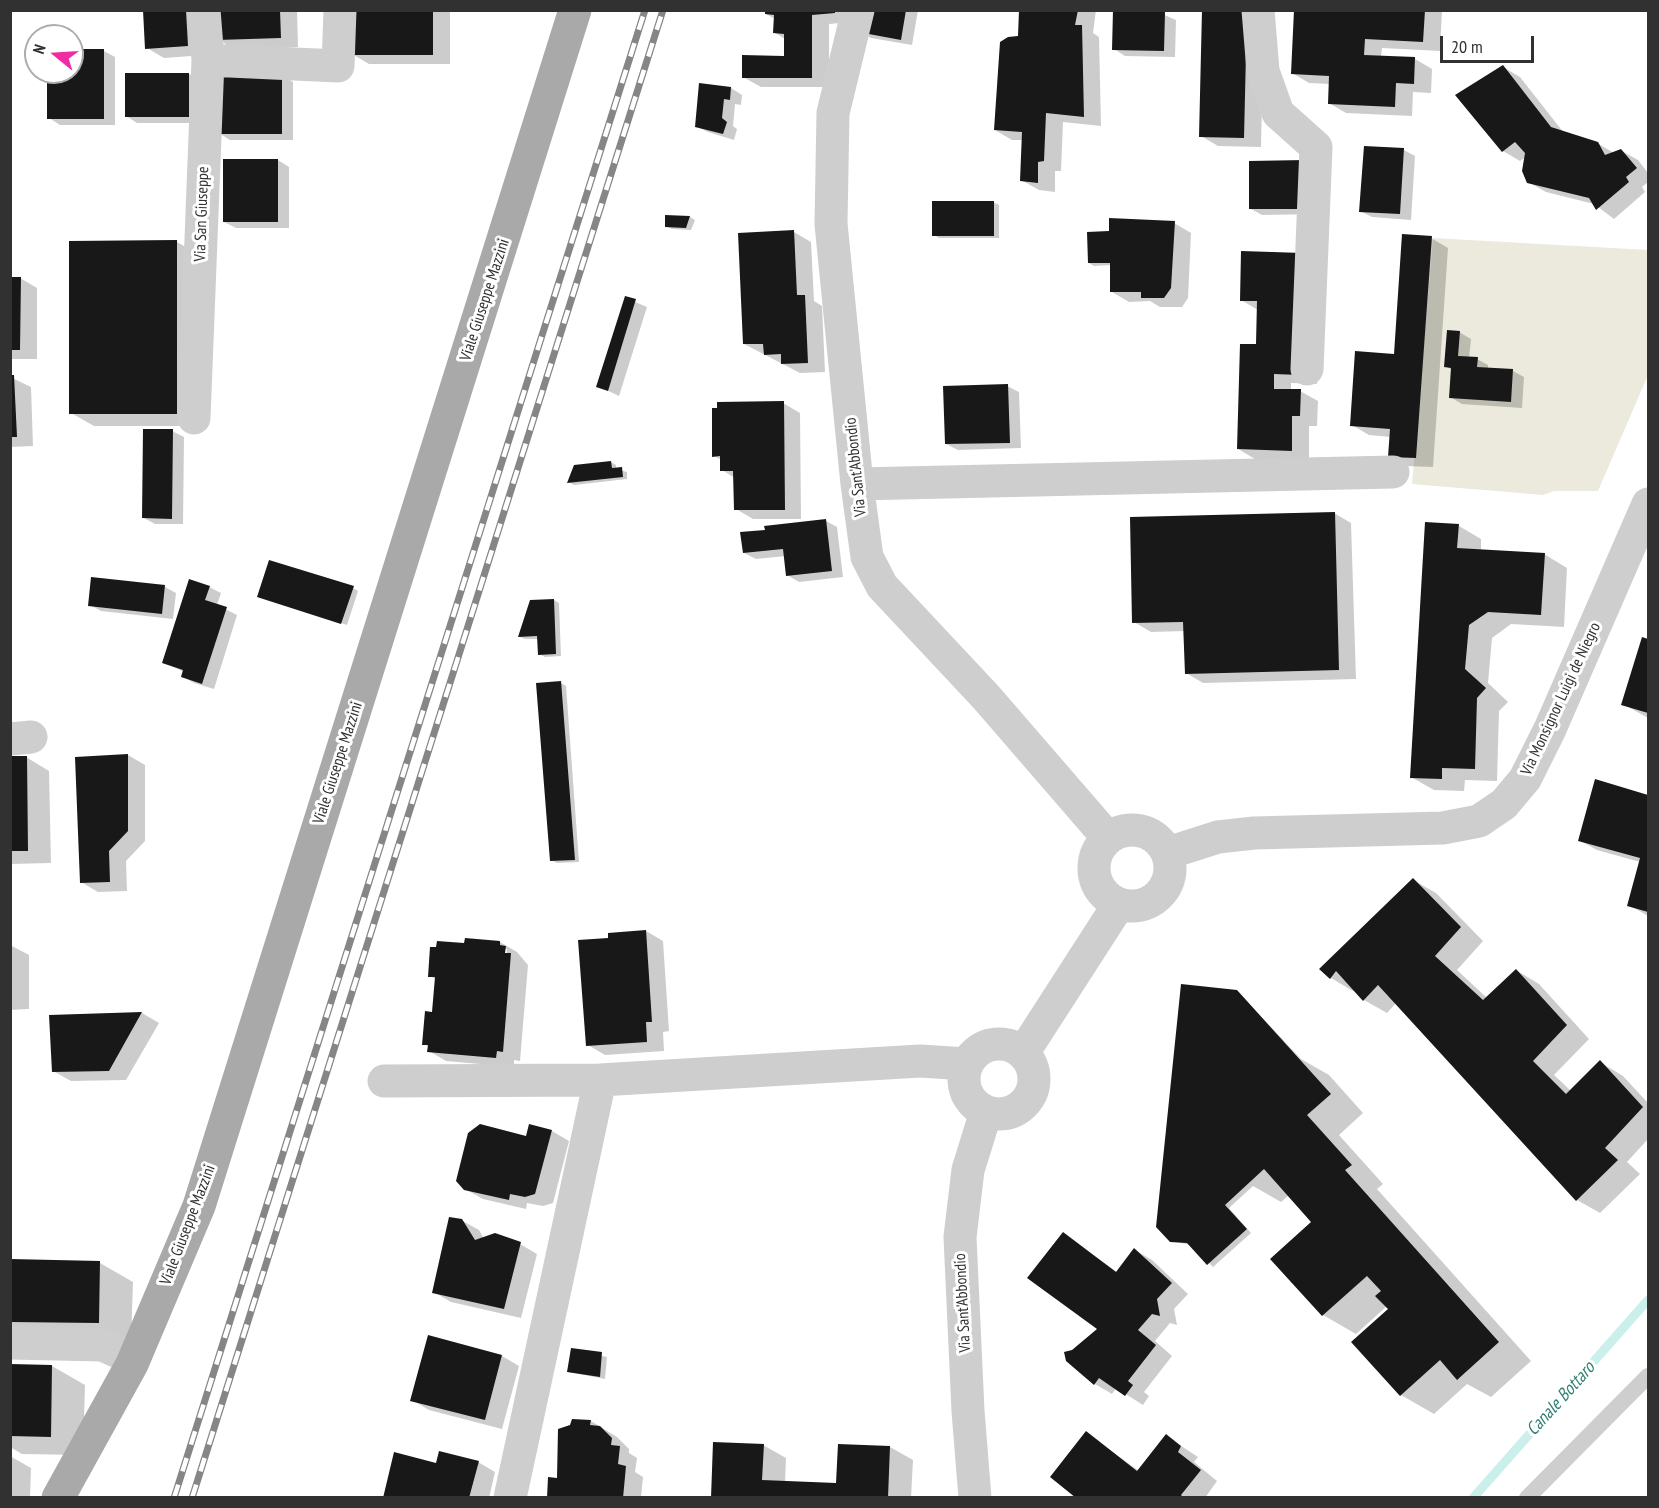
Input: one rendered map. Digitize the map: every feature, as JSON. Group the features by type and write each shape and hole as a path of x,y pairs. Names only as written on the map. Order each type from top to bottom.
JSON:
{"main road":[{"name":"Viale Giuseppe Mazzini","path":"58,1497 134,1359 199,1206 575,10"}],"street":[{"name":"Via San Giuseppe","path":"194,418 208,60 204,10"},
{"path":"208,60 338,66 340,10"},
{"name":"Via Sant'Abbondio","path":"858,10 833,112 831,224 857,484 867,557 882,586 986,697 1108,838"},
{"path":"1258,10 1263,71 1278,113 1316,147 1307,369"},
{"path":"857,484 1393,472"},
{"name":"Via Monsignor Luigi de Niegro","path":"1167,853 1218,837 1254,833 1443,828 1479,821 1504,804 1525,779 1550,729 1648,504"},
{"path":"1142,831 1161,843 1167,853 1169,878 1155,899 1144,905 1119,904 1101,890 1094,868 1100,846 1108,838 1119,832 1142,831"},
{"path":"1023,1053 1119,904"},
{"path":"992,1044 1014,1047 1023,1053 1031,1062 1034,1074 1034,1086 1029,1098 1010,1113 986,1112 976,1106 965,1087 967,1064 982,1048 992,1044"},
{"path":"384,1081 600,1080 920,1061 967,1064"},
{"path":"510,1497 600,1080"},
{"name":"Via Sant'Abbondio","path":"975,1497 968,1411 960,1237 968,1170 986,1112"},
{"path":"10,1343 102,1345 134,1359"}],"lane":[{"path":"1527,1497 1648,1376"}],"shaded area":[{"path":"1433,238 1648,250 1648,375 1598,491 1554,491 1543,495 1412,484"}],"building":[{"path":"143,10 186,10 188,46 145,49"},
{"path":"216,10 280,10 281,38 217,40"},
{"path":"350,10 433,10 433,55 350,55"},
{"path":"765,10 835,10 835,13 812,15 812,78 742,78 742,55 784,56 784,34 773,33 774,15 765,14"},
{"path":"862,10 906,10 901,40 858,32"},
{"path":"1019,10 1078,10 1075,25 1082,25 1084,117 1046,113 1044,161 1038,162 1038,183 1020,181 1022,132 994,130 1000,42 1008,37 1018,36"},
{"path":"1113,10 1165,12 1164,51 1112,50"},
{"path":"1202,10 1247,10 1244,138 1199,137"},
{"path":"1294,10 1425,10 1423,42 1365,39 1364,55 1415,57 1414,84 1396,83 1395,107 1328,104 1329,76 1291,74"},
{"path":"84,49 104,49 104,119 47,119 47,84 84,84"},
{"path":"1503,65 1551,127 1598,142 1605,155 1621,149 1637,168 1626,177 1629,182 1596,210 1589,198 1527,183 1522,171 1525,153 1515,142 1502,152 1455,95"},
{"path":"125,73 189,73 189,117 125,117"},
{"path":"217,74 282,74 282,134 218,134"},
{"path":"699,83 731,87 730,100 724,99 722,118 727,122 723,134 695,127"},
{"path":"1364,146 1404,148 1400,214 1359,212"},
{"path":"223,159 278,159 278,222 223,222"},
{"path":"1305,160 1306,209 1249,209 1249,161"},
{"path":"932,201 994,201 994,236 932,236"},
{"path":"665,215 690,216 686,228 665,227"},
{"path":"1109,218 1175,221 1171,288 1164,298 1141,298 1141,292 1110,292 1110,263 1088,263 1087,232 1109,231"},
{"path":"794,230 797,295 805,295 808,363 781,364 781,354 764,355 763,344 743,344 738,233"},
{"path":"1402,234 1432,236 1416,458 1388,457 1390,429 1350,426 1355,351 1394,354"},
{"path":"177,240 177,414 69,414 69,241"},
{"path":"1241,251 1303,253 1300,375 1274,374 1274,389 1301,389 1300,416 1292,416 1292,451 1237,449 1240,344 1256,344 1257,301 1240,301"},
{"path":"10,277 21,277 20,350 10,350"},
{"path":"625,296 636,299 608,391 596,387"},
{"path":"1447,330 1460,331 1458,356 1478,357 1477,367 1513,369 1511,402 1449,398 1451,368 1444,367"},
{"path":"10,375 14,375 17,437 10,437"},
{"path":"1008,384 1010,443 945,444 943,386"},
{"path":"784,401 785,510 734,510 733,471 720,471 720,456 712,457 712,408 717,408 717,402"},
{"path":"143,429 173,429 172,519 142,518"},
{"path":"611,461 612,468 622,467 623,477 567,483 574,465"},
{"path":"1335,512 1339,670 1185,674 1183,622 1132,623 1130,517"},
{"path":"826,519 832,571 786,576 783,549 743,553 740,532 765,530 764,526"},
{"path":"1425,522 1459,524 1457,548 1545,553 1541,615 1488,612 1469,625 1465,669 1486,688 1477,698 1475,769 1442,768 1442,779 1410,778"},
{"path":"269,560 354,586 341,624 257,597"},
{"path":"91,577 165,585 162,614 88,606"},
{"path":"189,579 210,586 205,600 227,607 202,684 181,677 183,670 162,663"},
{"path":"554,599 556,654 538,655 537,636 518,637 530,600"},
{"path":"1642,637 1648,639 1648,713 1621,705"},
{"path":"561,681 575,860 550,861 536,683"},
{"path":"128,754 128,831 109,851 110,882 80,883 75,757"},
{"path":"10,756 27,756 28,851 10,851"},
{"path":"1595,779 1648,795 1648,912 1627,906 1640,858 1578,841"},
{"path":"1413,878 1461,927 1435,956 1483,1000 1516,969 1567,1025 1533,1061 1566,1094 1600,1060 1643,1107 1605,1148 1618,1160 1576,1201 1378,985 1363,1001 1336,971 1330,979 1319,969"},
{"path":"646,930 652,1022 646,1022 647,1042 586,1046 578,940 608,938 608,933"},
{"path":"465,938 500,941 500,945 506,946 505,953 511,953 503,1052 497,1051 496,1058 427,1052 428,1045 422,1045 425,1011 432,1012 435,977 428,977 430,947 436,947 437,941 464,943"},
{"path":"1181,984 1237,990 1331,1094 1307,1115 1352,1165 1345,1170 1499,1342 1457,1380 1440,1360 1400,1396 1351,1342 1388,1309 1375,1296 1381,1291 1367,1276 1322,1316 1270,1259 1311,1222 1264,1169 1225,1205 1247,1229 1207,1265 1187,1243 1170,1242 1156,1227"},
{"path":"142,1012 109,1071 52,1072 49,1015"},
{"path":"480,1124 526,1136 529,1124 552,1130 535,1194 525,1197 510,1194 509,1200 464,1190 456,1181 468,1133"},
{"path":"449,1217 462,1219 475,1240 495,1233 521,1242 504,1309 432,1293"},
{"path":"1063,1232 1116,1272 1134,1248 1172,1283 1157,1299 1160,1316 1152,1314 1138,1330 1156,1345 1128,1381 1133,1385 1125,1396 1099,1378 1094,1385 1066,1361 1064,1352 1072,1350 1097,1329 1027,1278"},
{"path":"10,1259 100,1261 99,1323 10,1322"},
{"path":"428,1335 502,1355 485,1420 410,1401"},
{"path":"571,1348 602,1352 600,1377 567,1372"},
{"path":"10,1364 52,1365 51,1437 10,1436"},
{"path":"572,1419 591,1420 590,1425 600,1426 612,1438 611,1445 620,1446 618,1464 626,1466 623,1498 547,1498 548,1477 557,1478 558,1429 570,1425"},
{"path":"1086,1431 1137,1471 1166,1434 1181,1446 1178,1452 1201,1470 1181,1495 1184,1498 1076,1498 1050,1477"},
{"path":"713,1442 764,1444 762,1480 836,1483 838,1444 890,1446 888,1498 711,1498"},
{"path":"439,1451 479,1461 469,1498 383,1498 394,1452 436,1463"}],"waterway":[{"name":"Canale Bottaro","path":"1473,1498 1648,1300"}],"railway":[{"path":"174,1498 645,10"},
{"path":"192,1498 663,10"}]}
